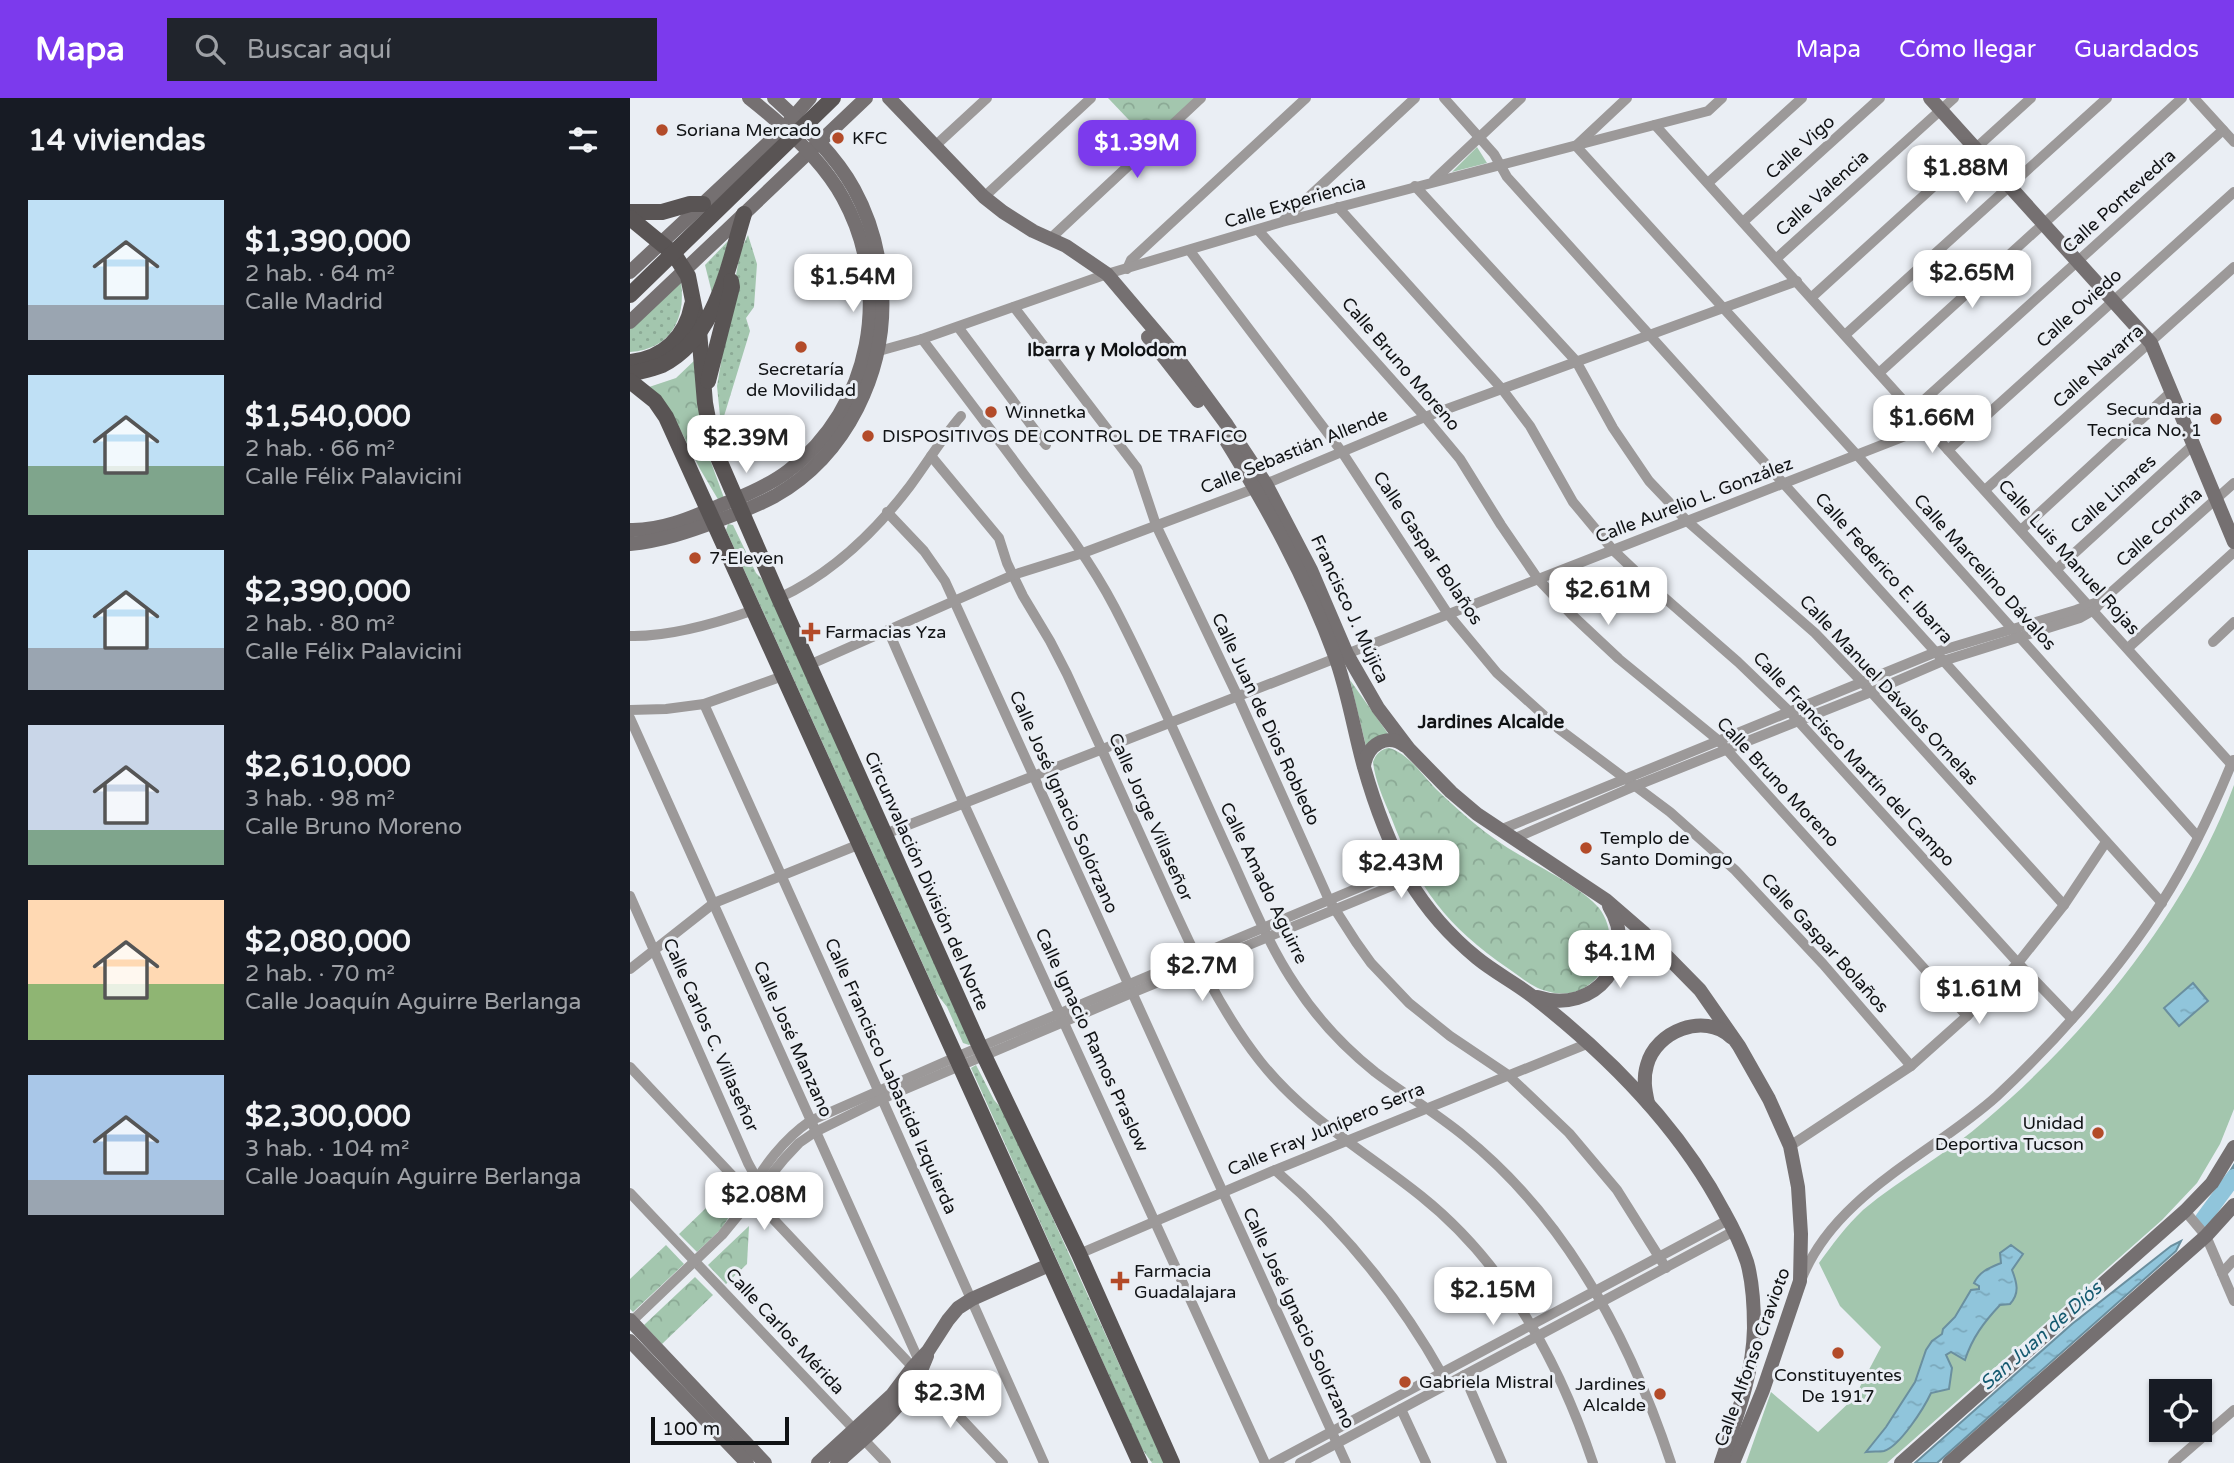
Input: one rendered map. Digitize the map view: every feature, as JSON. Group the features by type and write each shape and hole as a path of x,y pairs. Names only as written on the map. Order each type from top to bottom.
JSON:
{"main road":[{"path":"630,295 674,254 793,127 834,98"},
{"path":"630,212 662,212 690,204 703,204"},
{"path":"630,374 663,364 682,350 699,331 715,306 744,214"},
{"name":"Circunvalación División del Norte","path":"630,218 674,254 685,270 699,331 704,397 713,446 982,1051 1079,1254 1172,1463"},
{"name":"Circunvalación División del Norte","path":"630,234 649,237 661,243"},
{"path":"704,397 732,287 728,263"},
{"name":"Circunvalación División del Norte","path":"630,362 653,357 676,341 690,317 692,300"},
{"path":"630,380 655,401 666,417 1140,1463"}],"street":[{"path":"630,544 675,536 711,516 777,495 794,483 829,450 845,430 861,402 879,351 883,303 881,265 854,190 793,127 749,98"},
{"path":"774,98 793,127"},
{"path":"630,272 703,204 793,127 810,98"},
{"path":"630,322 866,98"},
{"name":"Francisco J. Mújica","path":"889,98 984,197 1018,222 1051,239 1099,272 1202,389 1311,570 1341,656 1409,749 1451,792 1500,830 1606,900 1687,975 1712,1005 1769,1099 1790,1146 1796,1168 1801,1209 1801,1281"},
{"path":"935,146 987,98"},
{"path":"984,197 1091,98"},
{"path":"1051,239 1201,98"},
{"path":"1127,269 1131,260 1306,98"},
{"path":"1282,222 1415,98"},
{"name":"Calle Federico E. Ibarra","path":"1444,98 1494,153 1507,177 2162,902"},
{"path":"1432,182 1521,98"},
{"path":"1576,146 1628,98"},
{"name":"Calle Experiencia","path":"879,351 1014,307 1099,272 1127,269 1282,222 1708,111 1722,98"},
{"path":"1708,183 1802,98"},
{"name":"Calle Vigo","path":"1743,222 1880,98"},
{"path":"1930,98 2151,343 2234,542"},
{"name":"Calle Valencia","path":"1777,258 1954,98"},
{"path":"1812,297 2031,98"},
{"path":"1845,335 2107,98"},
{"path":"1879,373 2182,98"},
{"path":"2194,98 2234,142"},
{"name":"Calle Luis Manuel Rojas","path":"1655,125 2233,761"},
{"name":"Calle Pontevedra","path":"1913,410 2223,130"},
{"name":"Calle Marcelino Dávalos","path":"1576,146 1857,455 2198,837"},
{"path":"739,505 786,473 819,442 847,399 862,366 866,347 872,305 868,268 859,232 814,148"},
{"name":"Calle Manuel Dávalos Ornelas","path":"1415,186 1576,361 1614,428 1649,481 1687,521 1784,605 1862,682 2064,905"},
{"name":"Calle Oviedo","path":"1948,450 2234,192"},
{"name":"Calle Francisco Martín del Campo","path":"1338,207 1502,389 1530,426 1573,502 1613,550 1650,586 1738,662 1798,720 2072,1019"},
{"name":"Calle Bruno Moreno","path":"1258,230 1460,459 1501,526 1538,579 1619,659 1723,745 1967,1016"},
{"name":"Calle Gaspar Bolaños","path":"1190,251 1342,452 1448,614 1497,673 1559,729 1670,812 1735,870 1823,964 1911,1066"},
{"name":"Calle Navarra","path":"1985,490 2234,267"},
{"name":"Calle Sebastián Allende","path":"810,665 1013,575 1083,553 1261,486 1425,417 1797,281"},
{"name":"Calle Juan de Dios Robledo","path":"1014,307 1137,468 1156,525 1332,904 1371,963 1409,1003 1450,1037 1508,1075 1569,1133 1617,1190 1666,1268"},
{"path":"958,327 1046,445"},
{"name":"Calle Amado Aguirre","path":"922,339 1083,553 1127,633 1265,932 1296,987 1335,1035 1372,1069 1466,1137 1519,1187 1567,1245 1602,1302 1641,1384 1671,1463"},
{"path":"2021,530 2171,392"},
{"path":"779,598 808,583 868,535 908,489 961,416"},
{"name":"Calle Aurelio L. González","path":"885,834 1928,427"},
{"name":"Calle Linares","path":"2057,569 2193,445"},
{"name":"Calle Jorge Villaseñor","path":"931,456 999,538 1013,575 1050,641 1198,961 1230,1020 1261,1062 1292,1096 1346,1142 1420,1195 1461,1232 1504,1284 1537,1336 1572,1408 1593,1463"},
{"name":"Calle Coruña","path":"1940,657 2092,608 2234,483"},
{"name":"Calle José Ignacio Solórzano","path":"887,512 935,565 953,601 1346,1463"},
{"path":"630,530 670,526 711,516"},
{"path":"2128,648 2234,552"},
{"path":"630,636 695,627 754,610"},
{"path":"2213,642 2234,622"},
{"name":"Calle Ignacio Ramos Praslow","path":"888,630 964,804 1265,1463"},
{"path":"1341,656 1364,768 1383,823 1406,874 1429,910 1476,958 1529,994 1589,1043 1648,1103 1699,1171 1731,1225 1747,1262 1753,1304 1751,1362 1743,1399 1721,1463"},
{"path":"1513,839 1635,786 1789,711 1862,682 1940,657"},
{"path":"1500,830 1625,778 1798,720 1871,692 1940,657"},
{"path":"630,710 704,704 783,676"},
{"name":"Calle Francisco Labastida Izquierda","path":"704,704 1044,1463"},
{"name":"Calle José Manzano","path":"630,718 920,1364"},
{"path":"1364,768 1367,755 1378,743 1392,740 1409,749"},
{"name":"Calle Alfonso Cravioto","path":"1733,1463 1806,1267 1822,1242 1864,1196 1997,1097 2072,1019 2130,948 2162,902 2198,837 2233,761"},
{"path":"1790,1146 1911,1066 1967,1016 2018,963 2064,905 2106,842"},
{"path":"631,965 714,903 860,844"},
{"path":"765,1463 631,1322 722,1235 760,1184 776,1153 799,1129 813,1126 958,1061 1406,874"},
{"name":"Calle Carlos C. Villaseñor","path":"630,895 760,1184"},
{"path":"1529,994 1546,1000 1568,1001 1590,994 1607,979 1617,961 1619,935 1614,913 1606,900"},
{"path":"1648,1103 1644,1087 1647,1065 1653,1051 1670,1034 1686,1027 1714,1027 1724,1031 1739,1046"},
{"name":"Calle Fray Junípero Serra","path":"1079,1254 1275,1170 1589,1043"},
{"path":"630,1067 749,1198 920,1364 1003,1463"},
{"path":"1901,1463 2185,1211 2212,1183 2234,1147"},
{"path":"1275,1170 1319,1211 1387,1287 1414,1325 1447,1384"},
{"name":"Calle Carlos Mérida","path":"630,1193 886,1463"},
{"path":"1949,1463 2206,1236 2234,1205"},
{"path":"2185,1211 2206,1236 2234,1301"},
{"path":"1273,1463 1660,1256 1731,1225"},
{"path":"1300,1463 1666,1268 1731,1225"},
{"path":"2222,1273 2234,1260"},
{"path":"817,1463 901,1403 920,1364 958,1308 972,1299 1049,1265"},
{"path":"630,1341 747,1463"},
{"path":"1743,1399 1768,1373"},
{"path":"1464,1375 1503,1463"},
{"path":"1401,1409 1426,1463"},
{"path":"2174,1463 2234,1410"},
{"path":"837,1463 859,1434"}],"green space":[{"path":"1108,98 1196,98 1149,141"},
{"path":"1477,147 1487,163 1452,172"},
{"path":"748,235 757,264 754,307 746,318 750,331 721,426 717,386 740,252"},
{"path":"730,239 712,293 705,265"},
{"path":"681,282 681,308 673,330 656,345 630,352 630,329"},
{"path":"696,359 704,443 724,498 719,501 671,411 649,387 676,378"},
{"path":"728,524 733,525 756,573 763,580 971,1044 969,1045 963,1043 947,1007 936,993 726,530"},
{"path":"1350,680 1389,735 1366,746"},
{"path":"1389,748 1409,760 1436,789 1485,831 1580,891 1599,908 1607,923 1610,938 1603,968 1594,980 1582,989 1567,993 1539,988 1487,953 1451,921 1436,904 1412,865 1380,790 1373,762 1379,752"},
{"name":"Unidad Deportiva Tucson","path":"2234,785 2234,1109 2220,1144 2197,1183 2162,1220 1887,1463 1746,1463 1771,1392 1818,1432 1854,1398 1881,1347 1840,1306 1819,1263 1863,1210 1987,1119 2062,1048 2097,1008 2131,967 2190,878"},
{"path":"976,1065 994,1100 1004,1111 1164,1463 1152,1463 1142,1449 971,1068"},
{"path":"730,1185 741,1197 722,1228 697,1252 679,1234"},
{"path":"749,1226 747,1264 726,1284 708,1265"},
{"path":"666,1245 684,1264 633,1312 630,1309 630,1279"},
{"path":"695,1277 713,1295 662,1344 644,1325"}],"water":[{"path":"2193,983 2208,1001 2179,1026 2164,1008"},
{"path":"2234,1165 2234,1188 2212,1215 2206,1215 2205,1211"},
{"path":"2181,1241 2176,1251 1937,1463 1915,1463 2072,1324"},
{"path":"2011,1245 2023,1254 2012,1270 2017,1288 2013,1300 2010,1304 2000,1305 1989,1318 1975,1337 1965,1360 1951,1352 1946,1355 1952,1368 1949,1389 1931,1393 1911,1426 1890,1448 1866,1452 1915,1382 1932,1341 1942,1334 1943,1329 1955,1317 1971,1290 1979,1289 1974,1283 1979,1276 2001,1263 2000,1253"}],"waterway":[{"name":"San Juan de Diós","path":"2203,1219 2234,1177"}],"place":[{"name":"Soriana Mercado","path":"662,130"},
{"name":"KFC","path":"838,138"},
{"name":"Secretaría de Movilidad","path":"801,347"},
{"name":"Winnetka","path":"991,412"},
{"name":"Secundaria Tecnica No. 1","path":"2216,419"},
{"name":"DISPOSITIVOS DE CONTROL DE TRAFICO","path":"868,436"},
{"name":"7-Eleven","path":"695,558"},
{"name":"Farmacias Yza","path":"811,632"},
{"name":"Templo de Santo Domingo","path":"1586,848"},
{"name":"Unidad Deportiva Tucson","path":"2098,1133"},
{"name":"Farmacia Guadalajara","path":"1120,1281"},
{"name":"Constituyentes De 1917","path":"1838,1353"},
{"name":"Gabriela Mistral","path":"1405,1382"},
{"name":"Jardines Alcalde","path":"1660,1394"}],"district":[{"name":"Ibarra y Molodom","path":"1107,350"},
{"name":"Jardines Alcalde","path":"1491,722"}]}
